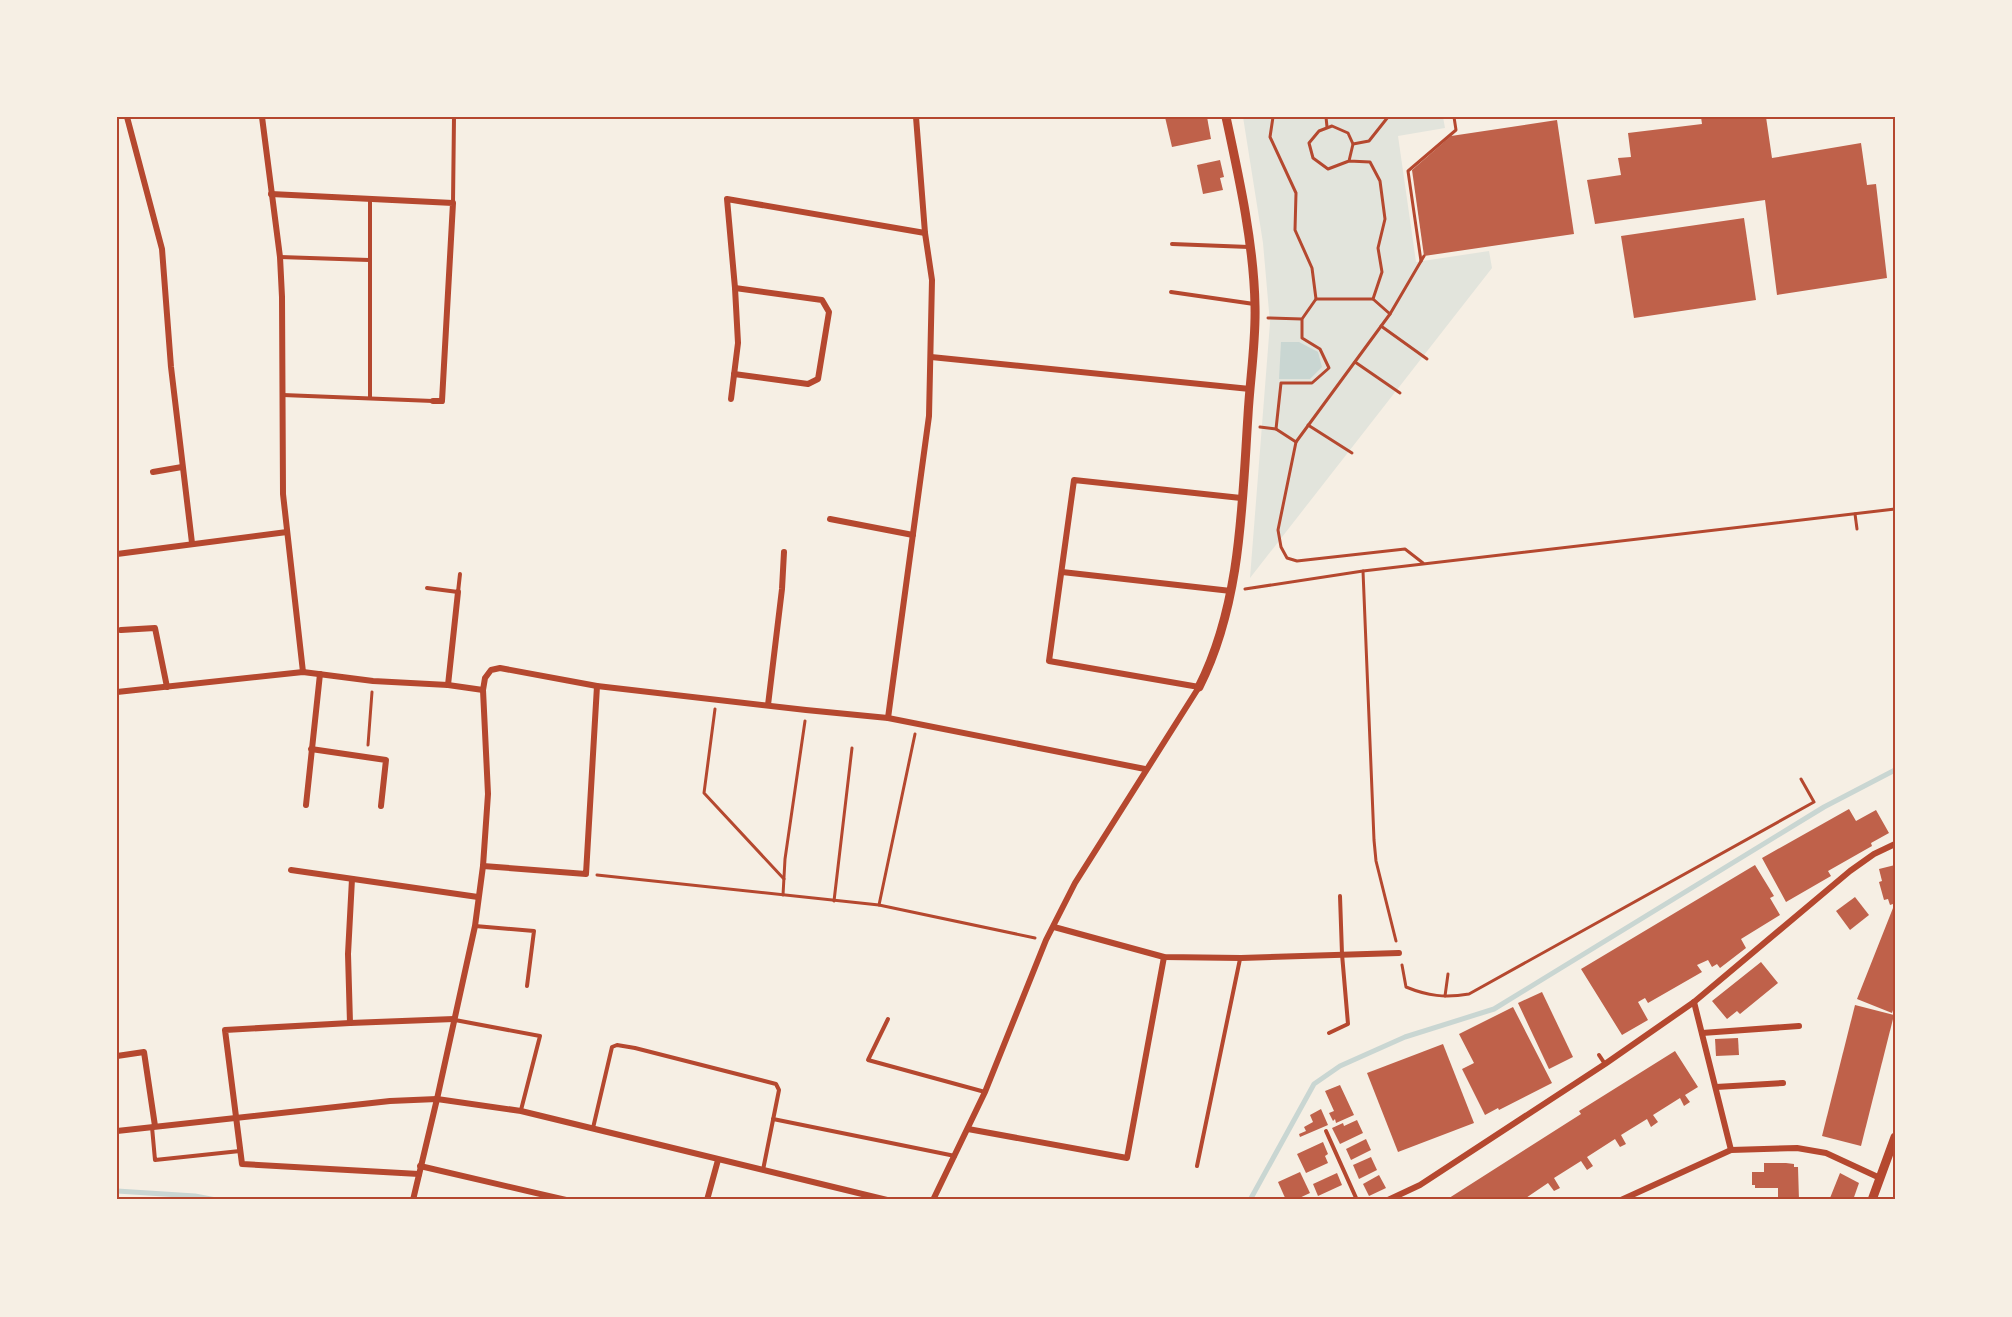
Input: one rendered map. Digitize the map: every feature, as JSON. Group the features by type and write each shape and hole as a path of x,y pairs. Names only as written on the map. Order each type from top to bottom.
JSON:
{"street":[{"path":"127,117 162,249 171,367 192,543"},
{"path":"262,117 280,257 283,494 303,672"},
{"path":"888,718 929,416 932,280 925,233 916,117"},
{"path":"933,1200 985,1092 1046,940 1075,883 1199,687 1212,661 1231,591 1241,498 1256,305 1249,247 1226,117"},
{"path":"271,194 453,203 442,401 433,401"},
{"path":"731,399 738,343 727,200 925,233"},
{"path":"734,374 808,384 818,379 829,312 822,300 735,288"},
{"path":"931,357 1250,389"},
{"path":"153,472 182,466"},
{"path":"1199,687 1048,662 1074,480 1241,498"},
{"path":"830,519 913,535"},
{"path":"117,554 287,532"},
{"path":"768,705 782,589 784,552"},
{"path":"1062,572 1231,591"},
{"path":"448,685 458,591"},
{"path":"121,630 155,628 167,687"},
{"path":"412,1200 438,1099 475,926 483,866 488,794 483,690 485,678 491,670 500,668 597,686 888,718 1146,769"},
{"path":"117,692 303,672 373,681 448,685 483,690"},
{"path":"306,805 320,674"},
{"path":"483,866 586,874 597,686"},
{"path":"311,749 386,760 381,806"},
{"path":"1388,1200 1420,1185 1605,1064 1694,1002 1850,871 1874,854 1895,844"},
{"path":"291,870 478,897"},
{"path":"350,1023 348,954 352,879"},
{"path":"1054,927 1164,957 1240,958 1399,953"},
{"path":"968,1129 1127,1158 1164,957"},
{"path":"1694,1002 1731,1150"},
{"path":"418,1174 242,1164 225,1030 454,1019"},
{"path":"1702,1033 1798,1026"},
{"path":"117,1056 144,1052 154,1126"},
{"path":"1716,1087 1783,1083"},
{"path":"117,1131 390,1101 438,1099 521,1111 887,1200"},
{"path":"1872,1200 1895,1137"},
{"path":"1621,1200 1731,1150 1797,1148 1826,1153 1880,1178"},
{"path":"707,1200 718,1160"},
{"path":"420,1166 566,1200"}],"lane":[{"path":"453,203 454,117"},
{"path":"370,199 370,397"},
{"path":"1172,244 1249,247"},
{"path":"280,257 369,260"},
{"path":"1171,292 1256,305"},
{"path":"282,394 433,401"},
{"path":"427,588 458,591 460,574"},
{"path":"1329,1033 1348,1024 1340,896"},
{"path":"475,926 534,931 527,986"},
{"path":"1197,1166 1240,958"},
{"path":"454,1019 540,1036 521,1111"},
{"path":"888,1019 868,1060 985,1092"},
{"path":"593,1128 612,1047 617,1045 635,1047 776,1084 779,1090 763,1171"},
{"path":"1599,1055 1605,1064"},
{"path":"773,1119 955,1156"},
{"path":"154,1126 155,1160 240,1151"},
{"path":"1326,1131 1357,1200"}],"path":[{"path":"1273,117 1270,137 1296,193 1295,230 1312,268 1317,299 1302,319 1302,338 1320,349 1329,368 1312,383 1281,383 1275,429"},
{"path":"1326,117 1328,128"},
{"path":"1353,144 1369,141 1388,117"},
{"path":"1421,261 1408,171 1456,129 1454,117"},
{"path":"1348,161 1353,144 1348,133 1332,126 1319,131 1309,143 1313,158 1328,169 1348,161 1370,162 1380,182 1385,219 1378,248 1382,272 1373,299"},
{"path":"1424,256 1390,314 1296,442 1278,530 1281,547 1287,558 1297,561 1406,549 1425,564"},
{"path":"1317,299 1373,299 1390,314"},
{"path":"1255,318 1302,319"},
{"path":"1381,326 1427,359"},
{"path":"1355,362 1400,393"},
{"path":"1308,425 1352,453"},
{"path":"1247,426 1275,429 1296,442"},
{"path":"1231,591 1363,571 1895,509"},
{"path":"1855,514 1857,529"},
{"path":"1363,571 1376,861 1406,987 1426,995 1445,997 1468,994 1814,802 1801,779"},
{"path":"367,758 373,681"},
{"path":"716,700 704,793 784,879"},
{"path":"783,895 806,710"},
{"path":"879,906 917,724"},
{"path":"834,901 852,748"},
{"path":"586,874 879,906 1046,940"},
{"path":"1445,997 1448,974"}],"shaded area":[{"path":"1243,117 1443,117 1445,128 1398,136 1416,262 1489,251 1492,268 1250,578 1270,323 1263,243"},
{"path":"1281,342 1299,342 1318,352 1322,367 1310,379 1279,379"}],"building":[{"path":"1165,117 1207,117 1211,139 1172,147"},
{"path":"1701,117 1766,117 1772,158 1861,143 1867,185 1876,184 1887,278 1777,295 1765,200 1595,224 1587,180 1621,175 1618,158 1631,157 1628,133 1702,124"},
{"path":"1557,120 1574,234 1424,256 1412,170 1451,136"},
{"path":"1220,160 1224,177 1220,178 1223,190 1203,194 1197,165"},
{"path":"1744,218 1756,300 1634,318 1621,236"},
{"path":"1849,809 1856,821 1876,810 1889,833 1871,843 1872,846 1828,871 1831,876 1786,902 1762,858"},
{"path":"1755,865 1774,896 1770,898 1780,915 1741,939 1746,948 1720,968 1717,964 1712,967 1708,960 1697,965 1702,972 1648,1003 1645,998 1638,1002 1648,1020 1622,1035 1581,969"},
{"path":"1895,865 1895,908 1893,904 1890,905 1888,899 1884,900 1879,882 1882,881 1879,869"},
{"path":"1855,897 1869,915 1850,930 1836,911"},
{"path":"1893,908 1895,908 1895,1004 1892,1013 1857,999"},
{"path":"1761,962 1778,983 1740,1014 1737,1011 1727,1019 1712,1001"},
{"path":"1542,992 1573,1057 1549,1069 1518,1003"},
{"path":"1855,1005 1894,1015 1861,1146 1822,1136"},
{"path":"1513,1007 1552,1083 1485,1115 1462,1069 1474,1063 1459,1034"},
{"path":"1738,1038 1739,1055 1716,1056 1715,1039"},
{"path":"1443,1044 1474,1123 1398,1152 1367,1073"},
{"path":"1675,1051 1698,1087 1685,1095 1690,1102 1684,1106 1680,1098 1653,1115 1658,1122 1651,1127 1647,1119 1621,1135 1626,1144 1620,1147 1615,1139 1587,1157 1593,1166 1587,1170 1581,1161 1554,1178 1560,1188 1554,1191 1548,1183 1523,1200 1446,1200 1581,1114 1579,1111"},
{"path":"1340,1085 1354,1115 1336,1123 1329,1113 1334,1111 1325,1091"},
{"path":"1321,1109 1328,1125 1300,1137 1299,1134 1306,1131 1304,1127 1313,1122 1310,1115"},
{"path":"1357,1120 1363,1133 1340,1144 1332,1128"},
{"path":"1366,1139 1371,1150 1351,1160 1346,1149"},
{"path":"1323,1142 1328,1154 1325,1156 1328,1163 1306,1173 1297,1154"},
{"path":"1371,1157 1377,1170 1359,1179 1353,1165"},
{"path":"1764,1163 1786,1163 1798,1167 1799,1200 1778,1200 1778,1188 1755,1188 1755,1185 1752,1185 1752,1172 1764,1172"},
{"path":"1300,1172 1310,1193 1295,1200 1286,1200 1278,1182"},
{"path":"1337,1173 1342,1185 1318,1196 1313,1184"},
{"path":"1840,1173 1859,1183 1853,1200 1830,1198"},
{"path":"1379,1175 1386,1188 1369,1196 1363,1184"}],"waterway":[{"path":"1250,1200 1314,1084 1340,1066 1405,1037 1494,1009 1824,807 1895,770"},
{"path":"117,1191 195,1196 216,1200"}]}
